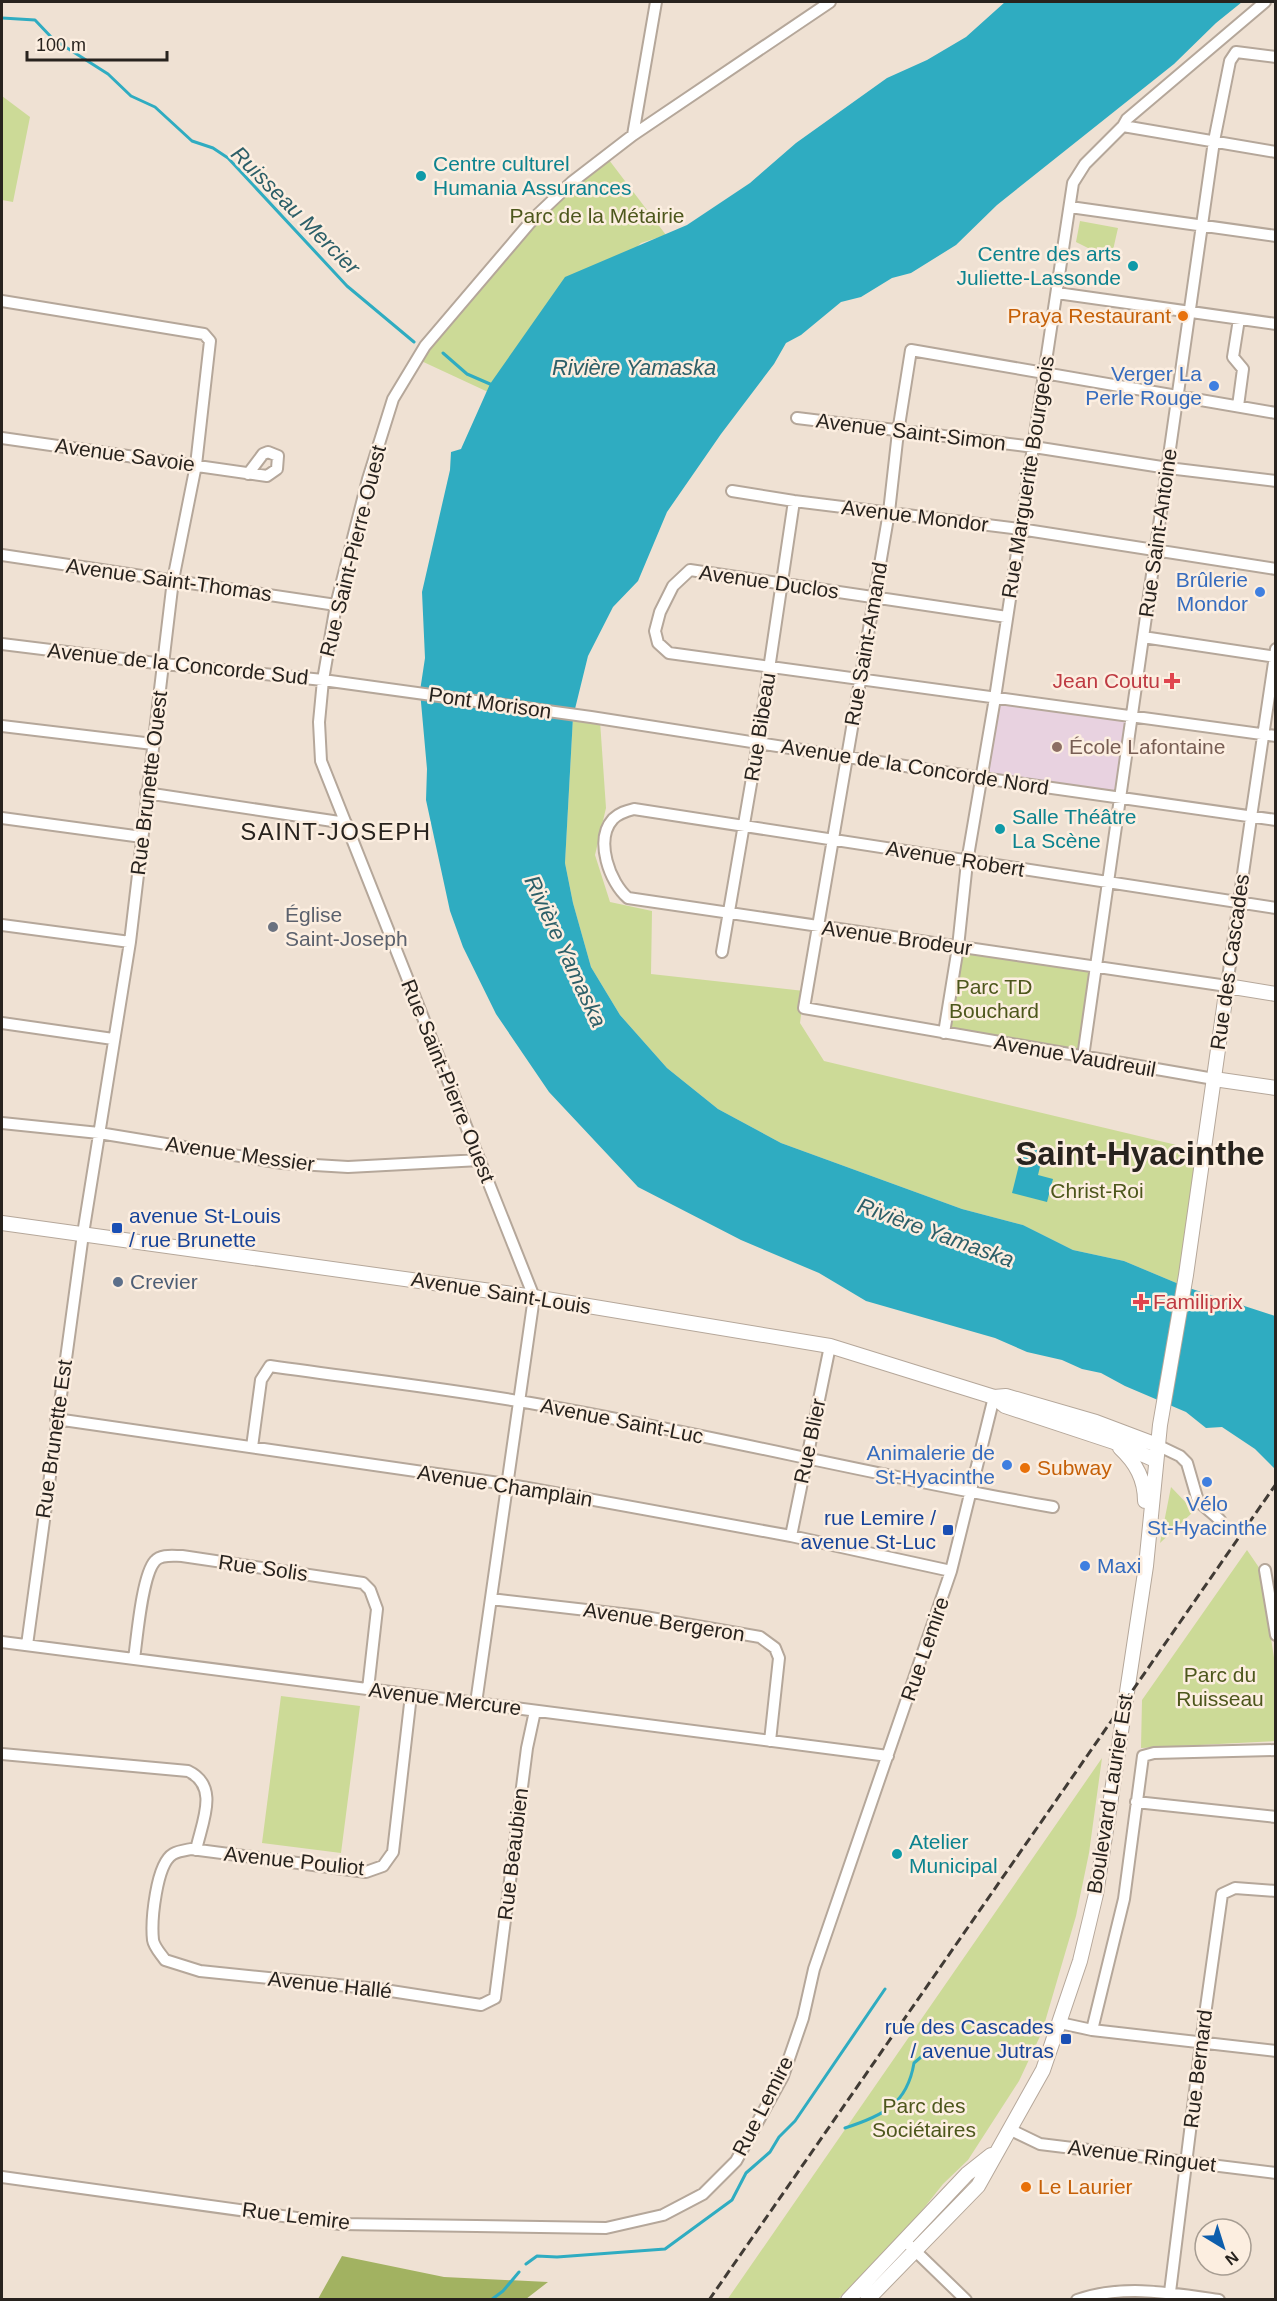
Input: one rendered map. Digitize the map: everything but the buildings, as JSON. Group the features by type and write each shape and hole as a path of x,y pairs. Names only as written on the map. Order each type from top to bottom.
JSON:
{"main road":[{"name":"Avenue Brodeur","path":"1227,986 1275,994"},
{"name":"Rue des Cascades","path":"1161,1418 1186,1275 1227,986"},
{"name":"Avenue Vaudreuil","path":"1214,1079 1275,1088"},
{"name":"Avenue Saint-Louis","path":"2,1223 534,1297 830,1346 994,1397 1005,1406 1114,1442 1155,1460"},
{"name":"Avenue Saint-Louis","path":"994,1397 1006,1396 1096,1422 1157,1445"},
{"name":"Boulevard Laurier Est","path":"848,2300 978,2186 1043,2070 1060,2023 1080,1960 1096,1893 1146,1566 1161,1418"},
{"path":"1114,1442 1132,1459 1145,1484 1146,1566"},
{"name":"Boulevard Laurier Est","path":"867,2300 910,2246"}],"street":[{"path":"633,135 656,2"},
{"name":"Rue Saint-Pierre Ouest","path":"534,1297 321,761 319,722 323,680 336,605 368,479 393,399 425,346 534,218 572,182 633,135 830,2"},
{"name":"Rue Marguerite Bourgeois","path":"944,1033 958,947 967,862 995,698 1073,183 1084,164 1123,126 1127,119 1264,2"},
{"name":"Rue Saint-Antoine","path":"1083,1057 1214,141 1232,56 1236,52 1245,52 1275,57"},
{"path":"1123,126 1275,152"},
{"path":"1070,207 1275,236"},
{"path":"1057,293 1275,324"},
{"name":"Rue Brunette Ouest","path":"2,301 204,334 210,341 196,465 173,580 130,942 83,1234"},
{"path":"1238,406 1243,369 1233,357 1239,319"},
{"name":"Rue Saint-Amand","path":"804,1008 889,512 898,432 911,350 1044,373"},
{"path":"1044,373 1275,413"},
{"name":"Avenue Saint-Simon","path":"797,418 1034,447 1168,468 1275,481"},
{"name":"Avenue Savoie","path":"2,438 248,474"},
{"name":"Avenue Mondor","path":"732,491 1020,530 1275,569"},
{"name":"Rue Bibeau","path":"722,952 758,743 794,501"},
{"name":"Avenue Saint-Thomas","path":"2,555 336,605"},
{"name":"Avenue Duclos","path":"769,667 669,653 658,643 655,631 660,612 673,586 690,570 1007,617"},
{"path":"1143,638 1275,654"},
{"name":"Avenue de la Concorde Sud","path":"2,644 390,689"},
{"name":"Rue des Cascades","path":"1227,986 1275,654"},
{"path":"769,667 1275,736"},
{"name":"Pont Morison","path":"390,689 591,717"},
{"name":"Avenue de la Concorde Nord","path":"591,717 982,778 1275,820"},
{"path":"2,726 153,744"},
{"path":"146,793 346,824"},
{"name":"Avenue Robert","path":"634,809 1275,908"},
{"name":"Avenue Brodeur","path":"634,809 622,812 612,820 607,830 605,850 610,875 619,890 628,898 1227,986"},
{"path":"2,818 142,837"},
{"path":"2,925 130,942"},
{"name":"Avenue Vaudreuil","path":"804,1008 1214,1079"},
{"path":"2,1023 113,1039"},
{"name":"Avenue Messier","path":"2,1123 99,1133 282,1163 348,1167 480,1160"},
{"name":"Rue Brunette Est","path":"27,1645 83,1234"},
{"path":"476,1703 534,1297"},
{"name":"Rue Blier","path":"791,1536 830,1346"},
{"name":"Avenue Saint-Luc","path":"252,1447 261,1380 270,1366 518,1401 1053,1508"},
{"name":"Rue Lemire","path":"2,2177 340,2224 606,2228 663,2215 704,2194 736,2161 783,2076 803,2018 814,1969 951,1571 994,1397"},
{"name":"Avenue Champlain","path":"56,1419 506,1484 791,1536 951,1571"},
{"name":"Avenue Saint-Louis","path":"1157,1445 1180,1456 1187,1463 1198,1501 1220,1520"},
{"name":"Rue Solis","path":"134,1659 145,1583 153,1562 161,1556 182,1556 363,1583 370,1590 377,1609 368,1689"},
{"path":"1265,1570 1275,1635"},
{"name":"Avenue Bergeron","path":"491,1599 639,1616 760,1637 775,1648 779,1658 770,1741"},
{"name":"Avenue Mercure","path":"2,1642 888,1756"},
{"name":"Avenue Pouliot","path":"165,1960 153,1943 153,1921 158,1882 166,1860 174,1853 196,1850 366,1872 382,1866 393,1852 411,1695"},
{"name":"Rue Beaubien","path":"495,1998 526,1748 535,1711"},
{"path":"1092,2030 1124,1899 1143,1756 1275,1750"},
{"path":"2,1754 188,1772 199,1776 208,1793 196,1850"},
{"path":"1136,1802 1275,1817"},
{"name":"Rue Bernard","path":"1169,2296 1222,1894 1235,1888 1275,1892"},
{"name":"Avenue Hallé","path":"165,1960 200,1971 378,1989 481,2004 495,1998"},
{"path":"1060,2023 1092,2030 1275,2051"},
{"name":"Avenue Ringuet","path":"1011,2130 1040,2144 1275,2173"},
{"path":"910,2246 966,2300"},
{"path":"1077,2300 1094,2294 1122,2290 1219,2300"}],"shaded area":[{"name":"École Lafontaine","path":"995,698 1132,717 1120,798 982,778"}],"green space":[{"path":"2,96 30,117 13,202 2,200"},
{"name":"Parc de la Métairie","path":"606,156 666,235 641,243 488,392 417,359 501,255"},
{"path":"1080,221 1118,228 1113,250 1097,247 1096,252 1076,242"},
{"name":"Christ-Roi","path":"573,717 600,721 606,808 595,855 610,902 652,911 651,974 804,991 800,1023 824,1061 1206,1152 1186,1287 1124,1261 1073,1250 1023,1225 962,1209 781,1143 718,1109 667,1068 620,1015 591,967 573,903 565,863"},
{"name":"Parc TD Bouchard","path":"956,948 1098,970 1085,1058 941,1037"},
{"path":"1171,1487 1194,1511 1160,1543"},
{"name":"Parc du Ruisseau","path":"1247,1550 1260,1569 1275,1664 1275,1741 1141,1748 1142,1700"},
{"path":"281,1696 360,1706 341,1853 262,1843"},
{"name":"Parc des Sociétaires","path":"1102,1758 1089,1853 1076,1916 1042,2032 1019,2081 968,2160 943,2184 897,2242 838,2299 727,2300"},
{"path":"342,2256 444,2277 548,2282 526,2299 318,2299"}],"water":[{"name":"Rivière Yamaska","path":"1005,2 1242,2 1216,23 1174,64 997,205 956,245 911,273 892,278 861,297 841,302 801,335 786,343 774,364 721,434 667,512 638,581 613,607 588,656 573,717 565,863 573,903 591,967 620,1015 667,1068 718,1109 781,1143 962,1209 1023,1225 1073,1250 1124,1261 1186,1287 1275,1316 1275,1469 1255,1449 1222,1427 1206,1428 1186,1412 1125,1386 1101,1373 1082,1369 1062,1360 1027,1352 995,1338 866,1301 819,1273 741,1240 638,1187 549,1092 496,1014 463,947 450,911 426,800 427,769 420,691 425,658 422,592 450,470 451,452 461,449 490,384 565,277 687,225 750,183 796,143 887,78 927,60 966,37"},
{"path":"1024,1145 1044,1150 1038,1175 1053,1179 1047,1202 1012,1193"}],"waterway":[{"name":"Ruisseau Mercier","path":"2,18 35,20 53,39 108,74 131,96 155,107 192,141 213,148 228,158 347,286 414,342"},
{"name":"Ruisseau Mercier","path":"443,353 467,374 490,384"},
{"path":"526,2264 537,2256 557,2257 665,2249 732,2200 746,2173 770,2152 779,2137 795,2121 885,1989"},
{"path":"845,2128 870,2119 891,2107 905,2089 914,2063 927,2052"},
{"path":"491,2300 503,2291 519,2272"}],"railway":[{"path":"709,2300 1276,1484"}],"place":[{"name":"Centre culturel Humania Assurances","path":"421,176"},
{"name":"Centre des arts Juliette-Lassonde","path":"1133,266"},
{"name":"Praya Restaurant","path":"1183,316"},
{"name":"Verger La Perle Rouge","path":"1214,386"},
{"name":"Brûlerie Mondor","path":"1260,592"},
{"name":"Jean Coutu","path":"1172,681"},
{"name":"École Lafontaine","path":"1057,747"},
{"name":"Salle Théâtre La Scène","path":"1000,829"},
{"name":"Église Saint-Joseph","path":"273,927"},
{"name":"avenue St-Louis / rue Brunette","path":"117,1228"},
{"name":"Crevier","path":"118,1282"},
{"name":"Familiprix","path":"1141,1302"},
{"name":"Animalerie de St-Hyacinthe","path":"1007,1465"},
{"name":"Subway","path":"1025,1468"},
{"name":"Vélo St-Hyacinthe","path":"1207,1482"},
{"name":"rue Lemire / avenue St-Luc","path":"948,1530"},
{"name":"Maxi","path":"1085,1566"},
{"name":"Atelier Municipal","path":"897,1854"},
{"name":"rue des Cascades / avenue Jutras","path":"1066,2039"},
{"name":"Le Laurier","path":"1026,2187"}],"district":[{"name":"SAINT-JOSEPH","path":"336,832"},
{"name":"Saint-Hyacinthe","path":"1140,1153"}]}
